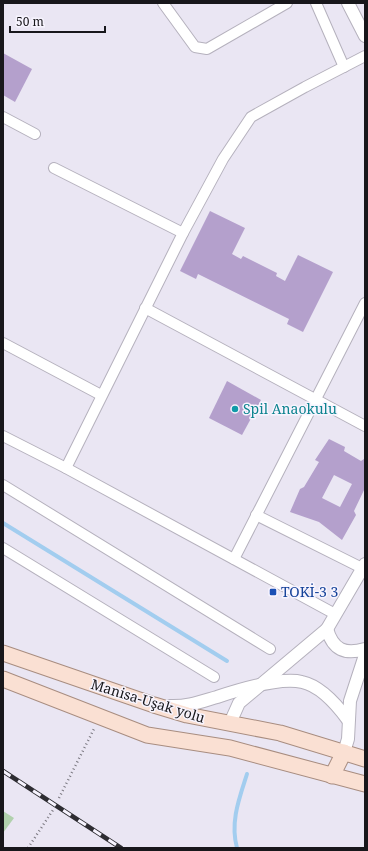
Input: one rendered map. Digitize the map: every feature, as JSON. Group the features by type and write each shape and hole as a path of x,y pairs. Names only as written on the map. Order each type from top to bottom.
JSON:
{"main road":[{"name":"Manisa-Uşak yolu","path":"3,653 154,705 188,715 280,733 365,759"},
{"path":"3,679 147,735 230,748 365,784"},
{"path":"230,723 230,748"},
{"path":"332,776 344,752"}],"street":[{"path":"163,3 195,47 207,49 287,3"},
{"path":"316,3 344,67"},
{"path":"348,3 365,36"},
{"path":"66,468 101,395 183,233 223,159 251,117 365,56"},
{"path":"3,118 36,134"},
{"path":"54,168 183,233"},
{"path":"234,558 365,303"},
{"path":"145,308 365,426"},
{"path":"3,343 101,395"},
{"path":"3,436 234,558 335,614"},
{"path":"3,485 270,650"},
{"path":"230,723 239,703 326,630 364,566 256,515"},
{"path":"3,548 214,677"},
{"path":"326,630 329,639 341,650 357,652 365,649"},
{"path":"344,752 348,739 350,701 365,655"},
{"path":"154,705 182,707 261,685 285,682 302,682 315,687 334,701 348,720"}],"path":[{"path":"59,798 100,717"},
{"path":"28,848 53,810"}],"green space":[{"path":"3,811 14,818 3,833"}],"building":[{"path":"3,53 32,69 15,102 3,95"},
{"path":"210,211 245,228 232,254 241,259 243,256 277,273 276,276 285,281 298,255 333,272 303,332 287,324 289,319 198,274 196,279 180,271"},
{"name":"Spil Anaokulu","path":"227,381 261,400 242,435 209,418"},
{"path":"329,439 345,447 344,451 361,461 365,459 365,488 354,511 356,515 342,540 319,522 290,512 300,489 304,487 319,462 315,460","holes":["334,475 352,484 340,507 322,498"]}],"waterway":[{"path":"3,523 227,661"},
{"path":"237,848 234,829 236,811 247,774"}],"railway":[{"path":"3,771 121,848"}],"place":[{"name":"Spil Anaokulu","path":"235,409"},
{"name":"TOKİ-3 3","path":"273,592"}]}
